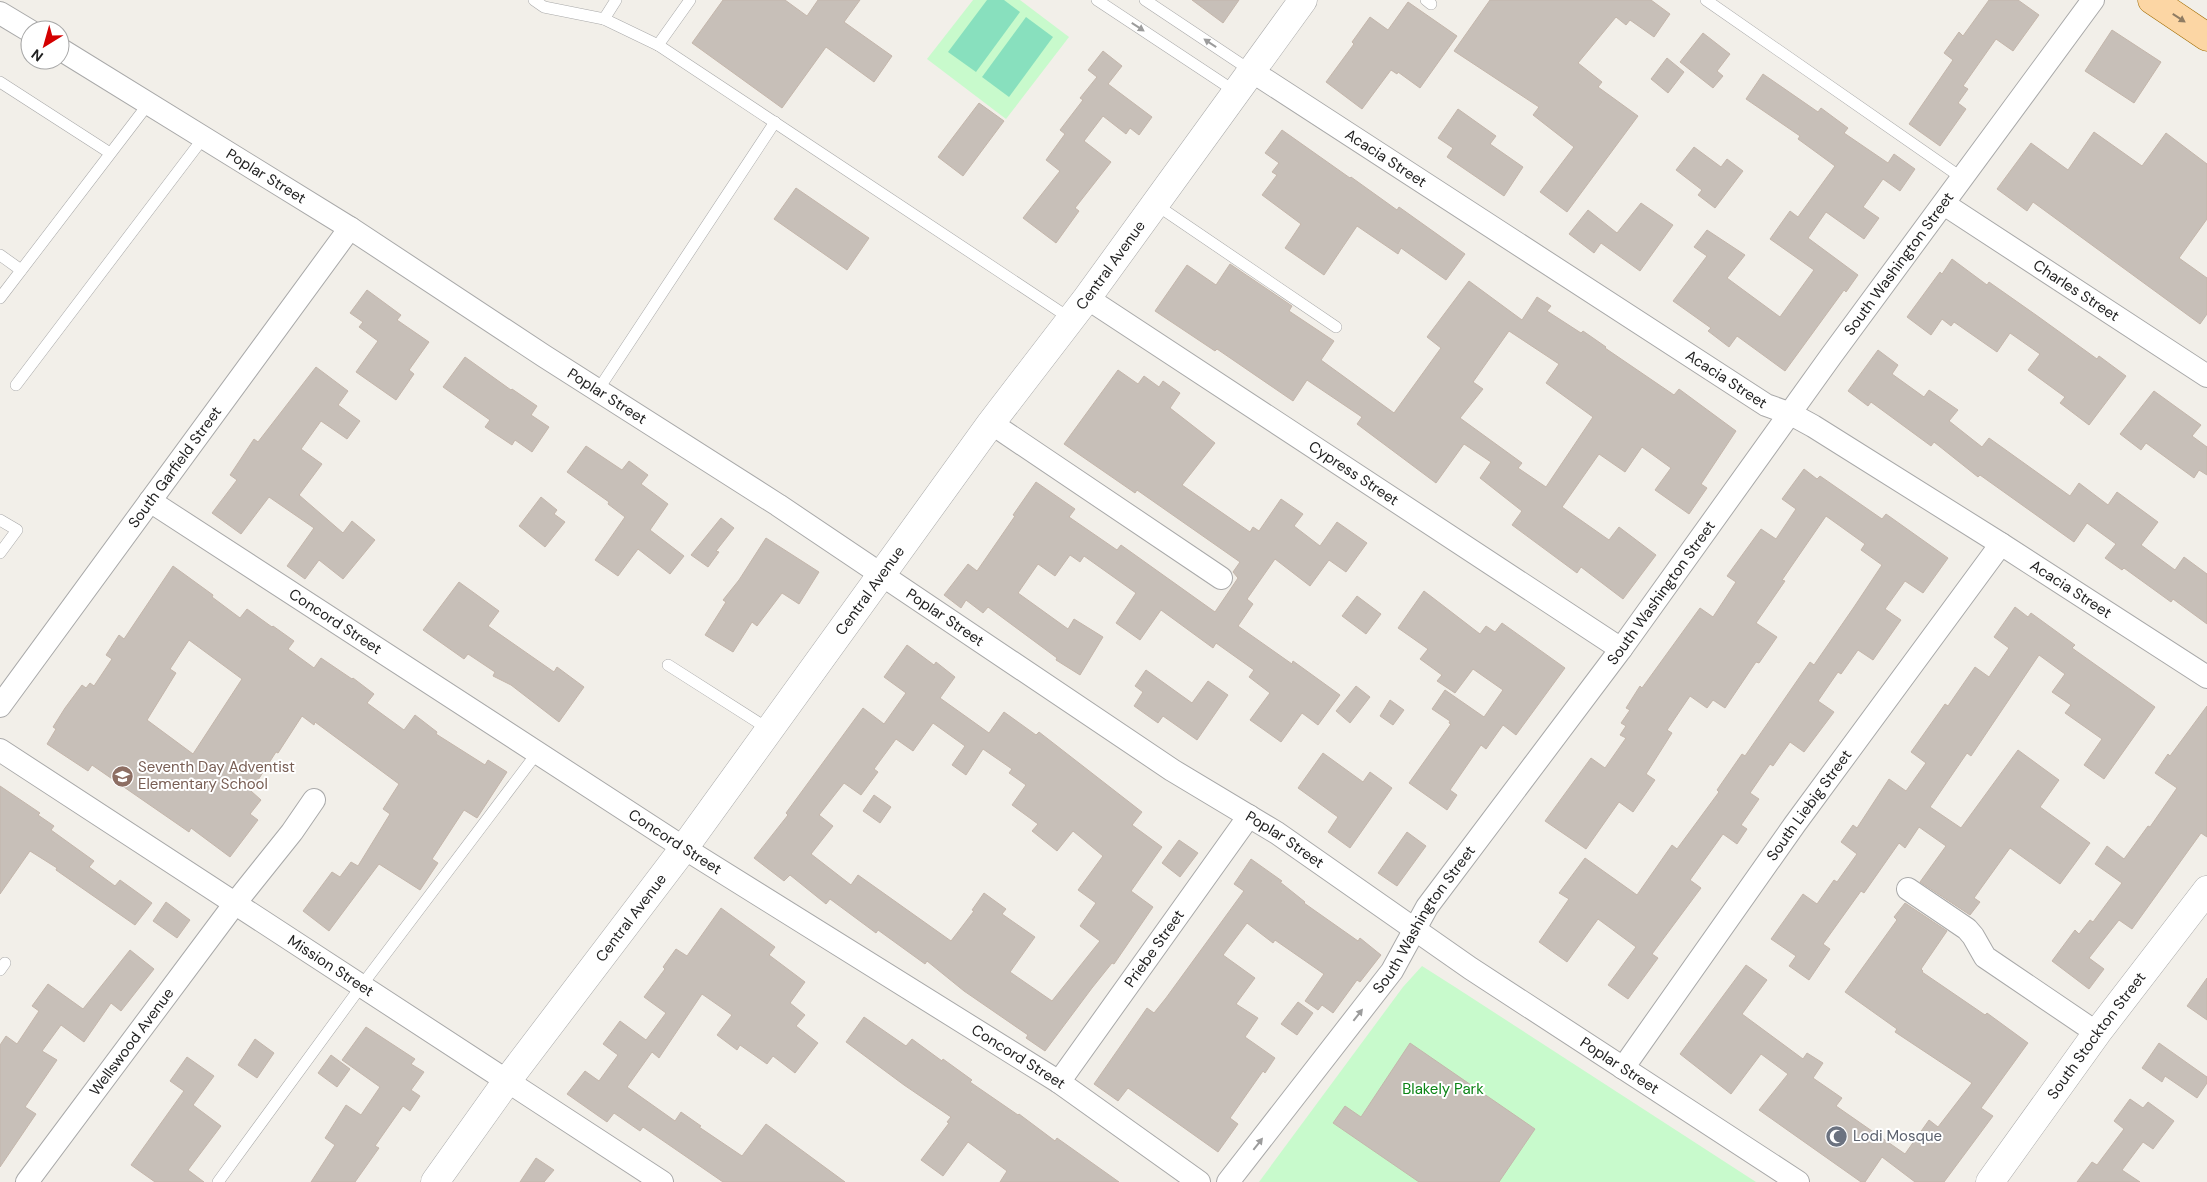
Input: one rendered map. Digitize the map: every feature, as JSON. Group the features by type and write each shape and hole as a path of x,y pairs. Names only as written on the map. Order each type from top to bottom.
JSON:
{"main road":[{"path":"2152,0 2207,36"}],"street":[{"name":"Central Avenue","path":"435,1182 684,848 991,423 1079,308 1303,0"},
{"name":"South Washington Street","path":"1228,1182 1392,972 1427,907 1621,649 1832,356 2093,0"},
{"path":"0,13 20,25"},
{"name":"Poplar Street","path":"70,55 350,228 778,505 1172,770 1277,833 1415,931 1798,1182"},
{"name":"Acacia Street","path":"1243,81 1766,405 1791,414 2001,544 2207,677"},
{"name":"Charles Street","path":"1944,204 2207,376"},
{"name":"South Garfield Street","path":"0,706 350,228"},
{"name":"Cypress Street","path":"1079,308 1621,649"},
{"path":"991,423 1221,578"},
{"name":"Concord Street","path":"150,501 684,848 1059,1082 1199,1182"},
{"name":"South Liebig Street","path":"1623,1068 1795,824 2001,544"},
{"name":"Mission Street","path":"0,750 236,902 662,1182"},
{"name":"Wellswood Avenue","path":"27,1182 236,902 292,832 314,800"},
{"name":"Priebe Street","path":"1059,1082 1249,816"},
{"path":"1908,889 1966,929 1973,936 1985,957 2096,1033"},
{"name":"South Stockton Street","path":"1991,1182 2096,1033 2207,890"}],"lane":[{"path":"534,0 544,8 604,18 658,45 775,122 1079,308"},
{"path":"604,18 616,0"},
{"path":"658,45 690,0"},
{"path":"1097,0 1243,81"},
{"path":"1144,0 1243,81"},
{"path":"1706,0 1962,178"},
{"path":"0,82 110,153"},
{"path":"0,298 148,103"},
{"path":"598,390 775,122"},
{"path":"16,385 204,137"},
{"path":"1155,204 1336,327"},
{"path":"0,255 21,270"},
{"path":"0,520 17,530 0,553"},
{"path":"668,665 770,730"},
{"path":"218,1182 537,753"}],"green space":[{"path":"973,0 1020,0 1069,37 1006,119 927,59"},
{"path":"987,0 1004,0 1020,12 976,72 948,52"},
{"path":"1026,17 1053,37 1009,97 982,77"},
{"name":"Blakely Park","path":"1422,966 1756,1182 1259,1182 1403,987"}],"building":[{"path":"723,0 785,0 807,16 818,0 860,0 844,22 892,56 874,82 826,47 782,108 692,43"},
{"path":"1192,0 1239,0 1223,23"},
{"path":"1490,0 1651,0 1670,14 1654,37 1630,20 1626,25 1616,17 1578,63 1602,82 1598,87 1638,116 1567,212 1540,192 1574,147 1533,115 1539,107 1454,51"},
{"path":"1989,0 2018,0 2039,15 2013,51 1996,39 1963,86 1968,89 1958,103 1966,109 1940,146 1909,124 1953,60 1944,53 1959,32 1963,36"},
{"path":"1408,2 1457,36 1420,88 1398,72 1397,74 1391,70 1362,109 1326,82 1354,44 1352,42 1370,17 1388,30"},
{"path":"2112,30 2161,62 2134,103 2085,71"},
{"path":"1703,33 1730,54 1717,71 1723,76 1713,88 1680,62"},
{"path":"1103,51 1122,66 1108,84 1152,117 1139,135 1130,128 1126,134 1103,116 1084,141 1111,162 1075,208 1079,211 1056,243 1023,218 1060,171 1046,160 1065,134 1060,130 1083,100 1080,98 1097,77 1088,70"},
{"path":"1667,58 1684,72 1668,93 1651,79"},
{"path":"1763,74 1818,112 1821,108 1848,128 1844,133 1888,163 1894,154 1915,169 1900,191 1883,179 1863,207 1879,218 1864,239 1826,212 1808,238 1858,275 1846,292 1844,290 1785,371 1737,336 1729,347 1708,331 1711,328 1673,301 1707,256 1694,247 1707,230 1745,255 1727,278 1780,317 1814,270 1770,239 1790,211 1798,217 1835,166 1798,139 1800,136 1746,99"},
{"path":"979,103 1004,121 963,176 938,157"},
{"path":"1458,109 1496,136 1490,144 1523,167 1504,196 1447,157 1453,148 1438,138"},
{"path":"1282,130 1397,210 1399,207 1465,254 1446,280 1401,248 1398,254 1357,226 1324,275 1285,248 1301,224 1262,195 1277,175 1272,172 1279,163 1265,153"},
{"path":"2094,132 2142,166 2166,133 2207,164 2207,219 2179,258 2207,278 2207,314 2200,324 2033,202 2027,211 1997,189 2031,143 2068,170"},
{"path":"1694,147 1721,167 1727,159 1743,171 1715,208 1698,195 1702,190 1676,170"},
{"path":"796,188 869,238 847,270 774,219"},
{"path":"1641,203 1673,225 1640,271 1601,243 1594,253 1569,234 1588,210 1617,233"},
{"path":"1952,259 1987,285 1989,282 2097,359 2099,356 2126,376 2089,425 2060,403 2065,397 2028,370 2040,354 2010,333 1997,352 1954,322 1951,326 1942,319 1931,335 1907,317 1940,272 1942,274"},
{"path":"1230,264 1292,306 1289,311 1334,341 1321,360 1394,413 1441,348 1427,337 1469,281 1522,320 1537,297 1551,306 1547,311 1581,333 1583,331 1674,395 1679,389 1736,431 1701,484 1707,488 1689,514 1655,490 1671,468 1642,447 1625,472 1599,454 1562,507 1609,540 1619,527 1656,555 1623,599 1581,567 1577,573 1512,525 1522,511 1480,478 1491,462 1464,444 1436,483 1357,424 1362,417 1307,380 1293,401 1217,349 1215,351 1155,311 1187,265 1216,285","holes":["1509,331 1559,364 1546,383 1593,417 1546,487 1518,468 1522,463 1460,418 1483,389 1473,382"]},
{"path":"367,290 401,315 397,320 429,342 409,370 414,374 396,400 356,372 378,341 359,327 363,322 350,313"},
{"path":"1878,350 1898,365 1892,374 1924,397 1929,390 1958,410 1949,421 1982,447 1989,438 2070,496 2079,483 2108,505 2117,492 2158,522 2141,545 2175,570 2184,557 2207,574 2207,624 2173,599 2171,602 2124,568 2122,570 2105,558 2116,544 2087,523 2074,542 1980,475 1978,477 1934,442 1931,446 1871,402 1868,406 1848,391"},
{"path":"465,357 537,406 531,415 549,427 532,452 515,440 512,445 485,427 490,420 443,387"},
{"path":"316,367 348,391 338,405 360,421 347,439 321,421 301,449 322,464 299,495 343,533 352,521 375,540 343,579 319,560 305,579 287,566 314,528 269,497 241,534 212,513 237,480 230,475 254,439 258,442"},
{"path":"1118,370 1138,384 1144,376 1159,387 1163,381 1180,393 1170,408 1215,443 1182,485 1250,532 1253,527 1259,531 1281,499 1303,514 1294,526 1320,546 1337,522 1367,543 1346,572 1329,560 1310,586 1275,559 1247,599 1253,604 1238,626 1292,664 1293,661 1340,695 1318,725 1302,713 1281,742 1250,720 1270,693 1249,677 1254,670 1216,643 1213,648 1161,610 1140,640 1116,623 1136,593 1084,556 1080,562 1070,555 1055,576 1038,564 1018,593 1068,629 1074,619 1103,637 1080,675 1056,660 1057,658 988,607 983,613 966,600 961,608 944,595 968,564 977,571 1036,482 1075,509 1069,517 1117,550 1121,545 1215,612 1238,578 1233,572 1240,562 1137,490 1135,493 1064,444"},
{"path":"2154,391 2201,425 2192,436 2207,447 2207,475 2199,470 2194,478 2146,443 2141,450 2120,434"},
{"path":"586,446 622,470 629,461 648,475 641,484 668,504 650,530 684,556 670,574 638,549 618,576 595,560 625,517 608,504 609,502 567,472"},
{"path":"1804,469 1817,479 1820,476 1882,519 1886,514 1948,558 1923,593 1905,581 1885,609 1901,620 1873,660 1858,650 1841,674 1838,672 1818,701 1834,712 1804,752 1790,742 1773,766 1770,764 1750,793 1759,799 1741,825 1747,829 1737,844 1723,834 1690,880 1701,888 1652,954 1658,958 1628,999 1608,985 1636,947 1598,919 1567,962 1539,942 1569,899 1559,893 1585,858 1637,895 1672,845 1677,849 1719,792 1717,790 1742,754 1745,756 1810,662 1814,665 1882,565 1861,550 1865,544 1826,516 1782,580 1785,581 1756,623 1777,637 1759,663 1756,662 1725,708 1713,700 1707,708 1690,696 1667,730 1672,733 1646,774 1655,780 1633,812 1619,802 1586,849 1545,821 1591,758 1605,768 1626,738 1620,735 1626,726 1621,723 1630,710 1626,708 1640,686 1642,688 1700,608 1713,617 1736,582 1727,576 1761,529 1776,539 1796,509 1782,499"},
{"path":"541,497 557,510 554,514 565,522 545,547 519,526"},
{"path":"721,518 734,528 716,551 719,552 708,567 691,555"},
{"path":"766,538 819,572 799,604 782,593 757,626 752,622 733,652 705,635 726,602 723,600 739,580"},
{"path":"173,566 213,595 212,597 240,618 247,609 294,641 288,649 314,668 321,658 353,678 374,694 367,703 404,730 415,715 437,732 436,734 485,765 488,760 507,772 477,818 464,810 432,859 438,863 420,890 379,864 329,931 303,911 332,872 340,877 351,862 358,866 390,814 383,809 399,784 315,722 314,725 302,716 251,791 261,800 250,814 258,820 230,857 191,828 189,832 92,765 88,771 47,744 56,729 53,727 65,708 82,685 86,688 90,683 94,686 112,659 106,655 119,635 124,639","holes":["189,640 242,679 193,754 147,720 176,673 170,669"]},
{"path":"459,582 499,611 488,626 554,672 557,667 584,687 559,722 511,685 493,676 495,672 468,654 464,659 423,630"},
{"path":"1424,591 1480,634 1486,626 1495,632 1502,623 1565,668 1516,735 1503,725 1486,749 1481,745 1450,790 1457,795 1447,810 1409,783 1451,724 1449,723 1450,721 1432,709 1445,690 1484,717 1503,690 1473,669 1455,693 1437,681 1442,675 1420,659 1428,649 1398,628"},
{"path":"1357,596 1381,614 1366,634 1342,616"},
{"path":"2015,607 2028,617 2031,613 2075,645 2072,648 2155,707 2104,779 2084,765 2102,739 2065,713 2071,705 2052,692 2065,674 2039,655 1971,756 1967,753 1930,807 1961,828 2018,750 2059,780 2040,807 2090,843 2060,884 2010,848 1974,898 1980,902 1970,915 1920,882 1946,846 1919,827 1905,848 1899,843 1864,893 1861,891 1823,944 1830,949 1809,980 1789,966 1796,956 1771,939 1803,894 1817,904 1834,880 1837,882 1857,854 1841,842 1853,825 1857,828 1889,779 1906,791 1926,763 1911,752 1945,704 1948,706 1975,667 1989,677 2009,648 1994,637"},
{"path":"907,645 934,665 936,662 955,677 940,698 989,733 1004,712 1036,735 1039,732 1142,812 1132,825 1162,847 1131,891 1153,907 1114,964 1112,963 1092,988 1045,1051 1026,1038 1028,1035 964,991 927,961 925,964 878,930 876,933 830,899 826,904 790,875 784,881 754,858 788,815 786,813 863,708 884,724 906,693 884,677","holes":["933,723 965,746 952,765 966,775 983,749 1012,769 1009,773 1026,785 1012,805 1038,824 1032,831 1057,851 1073,831 1103,856 1078,890 1096,903 1080,926 1100,941 1052,1001 1010,972 1035,937 1002,914 1006,909 984,893 972,910 974,911 951,941 858,875 851,885 811,854 833,826 819,815 844,783 861,795 878,772 874,769 896,739 913,751"]},
{"path":"1146,670 1192,703 1208,681 1228,695 1197,740 1163,716 1158,723 1134,706 1143,692 1135,686"},
{"path":"1356,686 1370,697 1350,723 1336,711"},
{"path":"1390,700 1404,710 1393,725 1380,716"},
{"path":"2207,706 2207,837 2201,833 2132,929 2119,920 2089,958 2104,969 2089,989 2052,961 2075,930 2079,934 2090,920 2093,922 2122,883 2095,864 2107,846 2124,859 2148,826 2150,827 2177,788 2155,773"},
{"path":"1323,753 1363,782 1370,772 1392,788 1350,848 1328,832 1338,817 1298,788"},
{"path":"0,786 40,813 38,815 54,826 51,830 94,861 89,867 115,886 120,880 152,903 135,925 56,870 57,868 30,851 0,894"},
{"path":"874,795 891,807 880,823 863,811"},
{"path":"1407,832 1426,846 1397,886 1378,873"},
{"path":"1179,840 1198,853 1180,877 1162,863"},
{"path":"1251,859 1282,881 1280,882 1304,903 1358,941 1360,938 1381,955 1360,982 1357,980 1333,1013 1322,1005 1318,1010 1305,1001 1324,974 1275,940 1273,943 1247,923 1223,955 1255,978 1236,1004 1258,1018 1245,1037 1275,1058 1265,1073 1263,1071 1230,1118 1238,1124 1218,1152 1128,1088 1118,1101 1094,1084 1147,1008 1154,1013 1244,891 1234,884"},
{"path":"166,902 190,920 177,938 153,921"},
{"path":"1905,903 1947,931 1921,969 1922,972 1985,1015 1987,1013 2028,1043 1981,1108 1993,1116 1944,1182 1915,1182 1882,1157 1865,1182 1861,1182 1759,1110 1788,1074 1761,1054 1731,1094 1680,1054 1746,965 1767,980 1742,1014 1803,1059 1807,1053 1823,1063 1813,1078 1842,1098 1836,1106 1905,1154 1929,1120 1938,1127 1972,1083 1895,1032 1897,1029 1845,992 1897,920 1894,917"},
{"path":"721,908 775,947 769,955 805,982 790,1003 805,1015 796,1026 818,1043 795,1073 773,1056 767,1064 740,1045 737,1050 717,1035 732,1015 702,994 659,1058 652,1052 627,1087 675,1121 681,1112 701,1126 699,1127 742,1156 766,1124 845,1182 723,1182 643,1127 640,1131 614,1113 607,1122 567,1094 585,1071 599,1081 618,1055 603,1044 620,1021 646,1040 666,1013 644,997 665,969 663,967 676,949 687,956"},
{"path":"130,950 154,969 121,1011 111,1003 84,1042 61,1025 42,1051 57,1060 25,1107 36,1114 0,1167 0,1045 6,1036 17,1044 39,1011 32,1006 48,984 83,1009"},
{"path":"2207,978 2207,1020 2187,1006"},
{"path":"1298,1002 1313,1013 1297,1035 1281,1024"},
{"path":"864,1017 906,1046 912,1039 942,1061 943,1059 972,1080 970,1082 1019,1114 1055,1141 1057,1138 1119,1182 1000,1182 1007,1171 968,1142 943,1176 921,1160 949,1123 947,1122 951,1117 846,1042"},
{"path":"366,1027 415,1059 411,1064 424,1072 411,1090 420,1096 410,1111 403,1106 375,1146 379,1148 355,1182 311,1182 335,1145 325,1138 346,1105 361,1115 380,1087 342,1060"},
{"path":"255,1039 274,1053 257,1078 238,1065"},
{"path":"1410,1043 1535,1129 1499,1182 1419,1182 1333,1123 1345,1106 1361,1117"},
{"path":"2159,1043 2207,1077 2207,1083 2197,1098 2165,1076 2162,1082 2142,1068"},
{"path":"331,1055 350,1069 337,1087 318,1073"},
{"path":"187,1057 214,1076 193,1105 221,1126 188,1170 204,1182 155,1182 131,1165 184,1091 170,1081"},
{"path":"2130,1099 2143,1108 2148,1102 2174,1121 2153,1149 2143,1142 2122,1170 2140,1182 2077,1182 2092,1162 2097,1165 2124,1129 2114,1121"},
{"path":"536,1158 554,1170 544,1182 520,1182"}],"place":[{"name":"Seventh Day Adventist Elementary School","path":"122,776"},
{"name":"Lodi Mosque","path":"1837,1136"}]}
